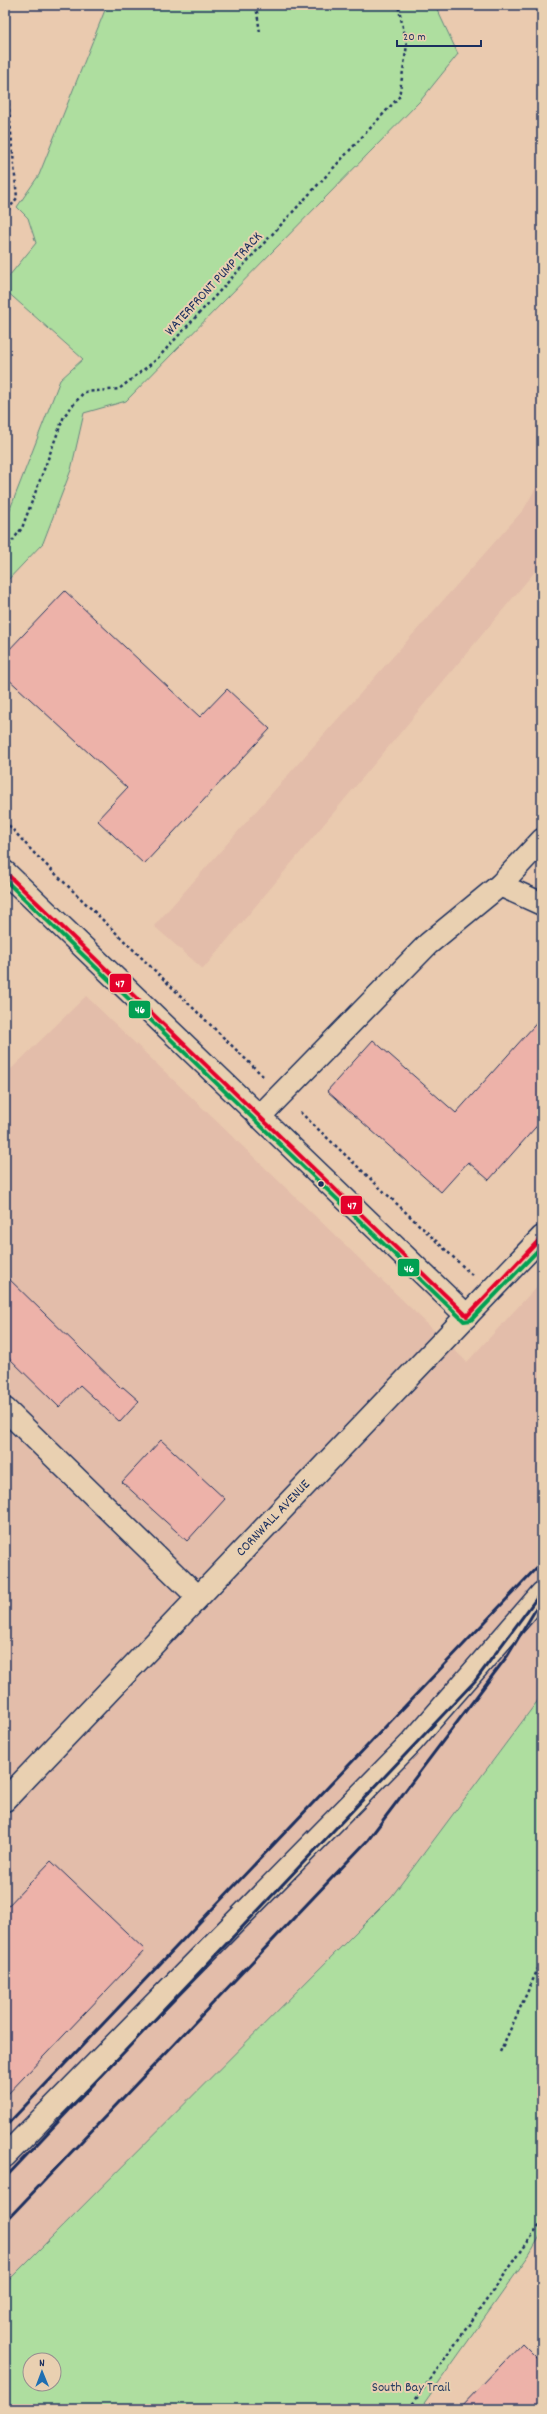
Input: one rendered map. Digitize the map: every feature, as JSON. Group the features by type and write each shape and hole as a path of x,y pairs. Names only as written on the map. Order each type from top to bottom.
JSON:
{"street":[{"path":"259,1117 428,944 500,885 542,840"},
{"path":"5,872 467,1316"},
{"path":"500,885 542,904"},
{"name":"CORNWALL AVENUE","path":"5,1800 542,1237"},
{"path":"5,1408 198,1597"},
{"path":"5,2156 412,1742 542,1593"}],"path":[{"path":"256,5 260,33"},
{"name":"WATERFRONT PUMP TRACK","path":"5,551 22,528 64,416 84,392 119,389 156,360 399,97 407,45 398,5"},
{"path":"5,67 17,198 5,214"},
{"path":"5,325 9,335 5,341"},
{"path":"5,821 33,852 282,1095 490,1292"},
{"path":"500,2052 542,1960"},
{"path":"409,2409 542,2222"}],"shaded area":[{"path":"542,477 542,563 203,969 154,926 524,509"},
{"path":"86,996 467,1362 542,1281 542,1695 392,1896 5,2284 5,1075"}],"green space":[{"path":"107,5 435,5 458,54 421,100 126,401 84,413 71,470 43,543 5,583 5,522 60,380 83,359 5,290 5,281 36,243 28,218 17,207 39,175"},
{"name":"South Bay Trail","path":"542,1695 542,2045 536,2069 542,2075 542,2233 529,2255 420,2409 5,2409 5,2284 392,1896"}],"building":[{"path":"65,591 200,717 227,689 270,729 144,864 97,820 127,788 5,676 5,654"},
{"path":"542,1017 542,1120 489,1180 468,1162 441,1192 327,1091 373,1040 456,1113"},
{"path":"5,1275 121,1388 123,1387 139,1401 120,1422 80,1385 59,1407 5,1354"},
{"path":"161,1440 225,1499 187,1541 122,1482"},
{"path":"51,1861 145,1950 5,2097 5,1909"},
{"path":"522,2343 542,2363 542,2409 459,2409"}],"railway":[{"path":"5,2127 542,1562"},
{"path":"5,2178 475,1681 542,1591"},
{"path":"5,2222 368,1840 508,1655 542,1599"}],"transit line":[{"name":"47","path":"5,872 467,1316"},
{"name":"46","path":"5,880 464,1321 471,1320 542,1246"},
{"name":"47","path":"467,1316 542,1237"}]}
